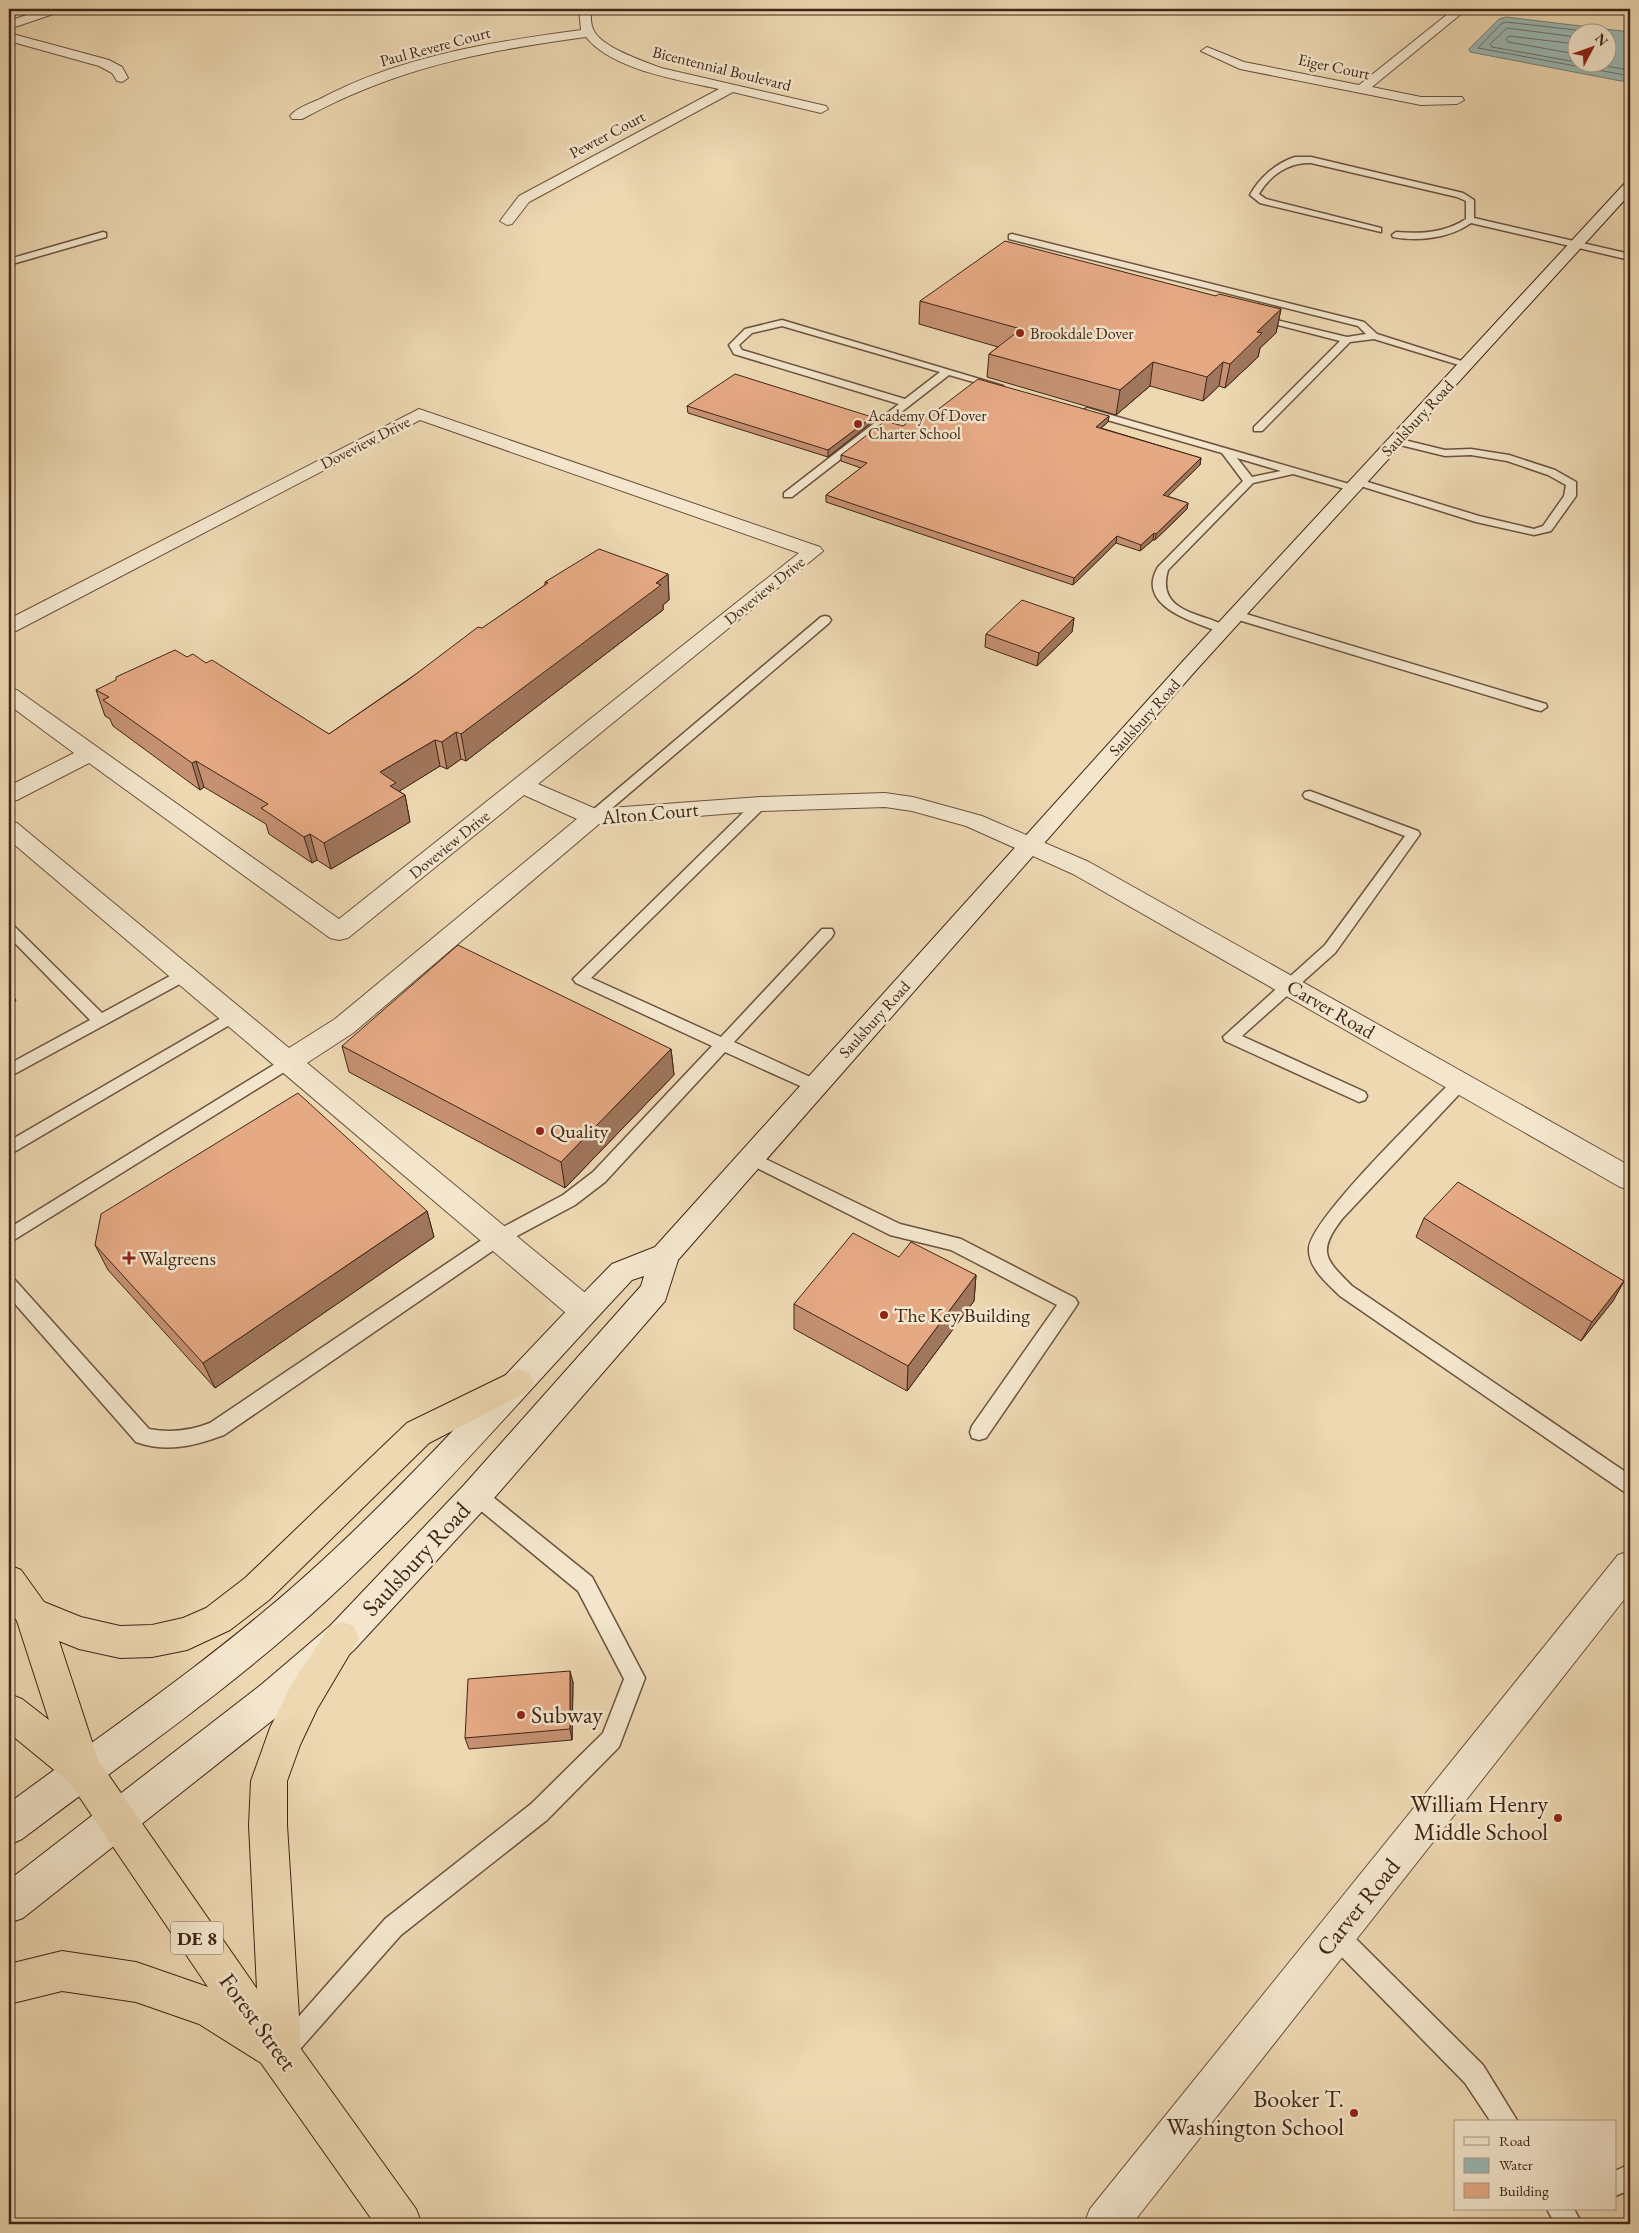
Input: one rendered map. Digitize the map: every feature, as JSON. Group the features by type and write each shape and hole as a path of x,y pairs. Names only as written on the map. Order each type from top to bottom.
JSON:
{"highway":[{"path":"32,1613 79,1632 120,1642 152,1641 195,1631 218,1619 257,1588 358,1493 418,1433 518,1382"},
{"name":"DE 8","path":"9,1581 32,1613 83,1770"},
{"path":"281,2054 268,1825 269,1781 283,1741 304,1697 342,1638"},
{"name":"DE 8","path":"9,1711 44,1741 83,1770"},
{"name":"Forest Street","path":"83,1770 206,1951 400,2224"},
{"path":"9,1984 62,1971 136,1982 210,2008 281,2054"}],"street":[{"path":"9,24 55,9"},
{"path":"585,9 584,20 588,33"},
{"path":"1362,90 1461,9"},
{"name":"Bicentennial Boulevard","path":"588,33 602,45 637,63 657,70 821,109"},
{"name":"Paul Revere Court","path":"297,116 332,96 419,63 477,48 588,33"},
{"path":"9,37 104,63 117,70 122,78"},
{"name":"Eiger Court","path":"1207,51 1240,65 1421,102 1458,100"},
{"name":"Pewter Court","path":"508,220 524,198 731,88"},
{"name":"Saulsbury Road","path":"9,1904 275,1696 342,1638 476,1495 654,1292 665,1255 751,1158 1229,622 1630,186"},
{"name":"Doveview Drive","path":"9,627 419,414 813,551 339,932 9,695"},
{"path":"9,795 90,753"},
{"path":"522,785 593,817"},
{"name":"Alton Court","path":"288,1062 344,1026 593,817 760,804 885,800 913,804 974,822 1029,845"},
{"path":"9,828 584,1310"},
{"name":"Carver Road","path":"1029,845 1081,868 1630,1179"},
{"name":"Saulsbury Road","path":"9,1826 176,1703 306,1597 355,1553 622,1272 665,1255"},
{"name":"Carver Road","path":"1105,2224 1630,1566"}],"lane":[{"path":"1378,230 1263,202 1254,195 1258,186 1287,163 1296,160 1311,160 1460,195 1470,200 1470,220"},
{"path":"1470,220 1630,257"},
{"path":"1396,235 1419,237 1461,227 1470,220"},
{"path":"9,262 103,235"},
{"path":"1012,237 1258,300"},
{"path":"1258,300 1254,307 1263,313 1335,332 1372,336 1466,364"},
{"path":"1258,300 1251,307 1251,312 1255,316 1347,340 1372,336"},
{"path":"907,403 738,352 734,345 737,339 750,330 764,325 782,323 1006,388"},
{"path":"1258,429 1347,340"},
{"path":"788,495 948,371"},
{"path":"1073,407 1294,471 1355,485 1476,519 1534,532 1547,529 1570,496 1572,484 1562,476 1541,468 1487,454 1452,454 1396,441"},
{"path":"1226,451 1250,481"},
{"path":"1294,471 1250,481 1162,569 1158,579 1158,592 1166,604 1541,707"},
{"path":"593,817 825,620"},
{"path":"1310,795 1413,834 1330,949 1231,1037 1359,1096"},
{"path":"760,804 581,979 815,1086"},
{"path":"9,929 101,1021"},
{"path":"9,1286 142,1436 165,1442 192,1439 217,1429 498,1238 569,1200 599,1178 828,933"},
{"path":"9,1071 184,975"},
{"path":"9,1149 234,1016"},
{"path":"9,1236 288,1062"},
{"path":"1460,1083 1336,1214 1319,1234 1316,1252 1324,1270 1346,1291 1630,1485"},
{"path":"751,1158 896,1230 955,1244 1070,1303 979,1432"},
{"path":"281,2054 393,1927 539,1812 612,1740 635,1678 585,1584 476,1495"},
{"path":"1336,1935 1474,2074 1505,2120"},
{"path":"1616,2184 1630,2177"}],"water":[{"path":"1506,17 1566,24 1566,70 1470,52 1469,49 1499,19"},
{"path":"1616,30 1630,32 1630,81 1574,72 1616,72"}],"building":[{"path":"1005,241 1216,296 1219,294 1281,309 1257,332 1262,333 1230,364 1223,362 1207,377 1153,362 1120,390 989,354 1021,329 920,301"},
{"path":"735,374 872,417 828,450 687,406"},
{"path":"978,379 1109,416 1096,427 1201,458 1163,495 1188,503 1156,534 1154,533 1141,545 1117,536 1074,578 826,495 867,463 841,455 885,421 903,426 919,414 928,417"},
{"path":"599,549 668,574 656,583 661,585 461,734 456,732 442,742 435,740 380,772 396,783 390,786 405,795 324,843 310,834 304,837 261,808 268,804 196,761 192,763 103,700 109,697 96,690 116,680 116,677 175,650 187,657 193,654 206,663 212,660 329,734 408,680 478,627 482,628 548,583 545,582"},
{"path":"1022,600 1074,618 1039,653 986,634"},
{"name":"Quality","path":"458,945 671,1049 561,1162 342,1046"},
{"path":"298,1093 427,1211 203,1363 95,1245 101,1214"},
{"path":"1458,1182 1624,1281 1592,1322 1424,1218"},
{"name":"The Key Building","path":"853,1233 899,1257 911,1242 976,1275 908,1366 794,1304"},
{"name":"Subway","path":"570,1671 570,1729 465,1738 468,1679"}],"place":[{"name":"Brookdale Dover","path":"1020,333"},
{"name":"Academy Of Dover Charter School","path":"858,424"},
{"name":"Quality","path":"540,1131"},
{"name":"Walgreens","path":"129,1258"},
{"name":"The Key Building","path":"884,1315"},
{"name":"Subway","path":"521,1715"},
{"name":"William Henry Middle School","path":"1558,1818"},
{"name":"Booker T. Washington School","path":"1354,2113"}]}
